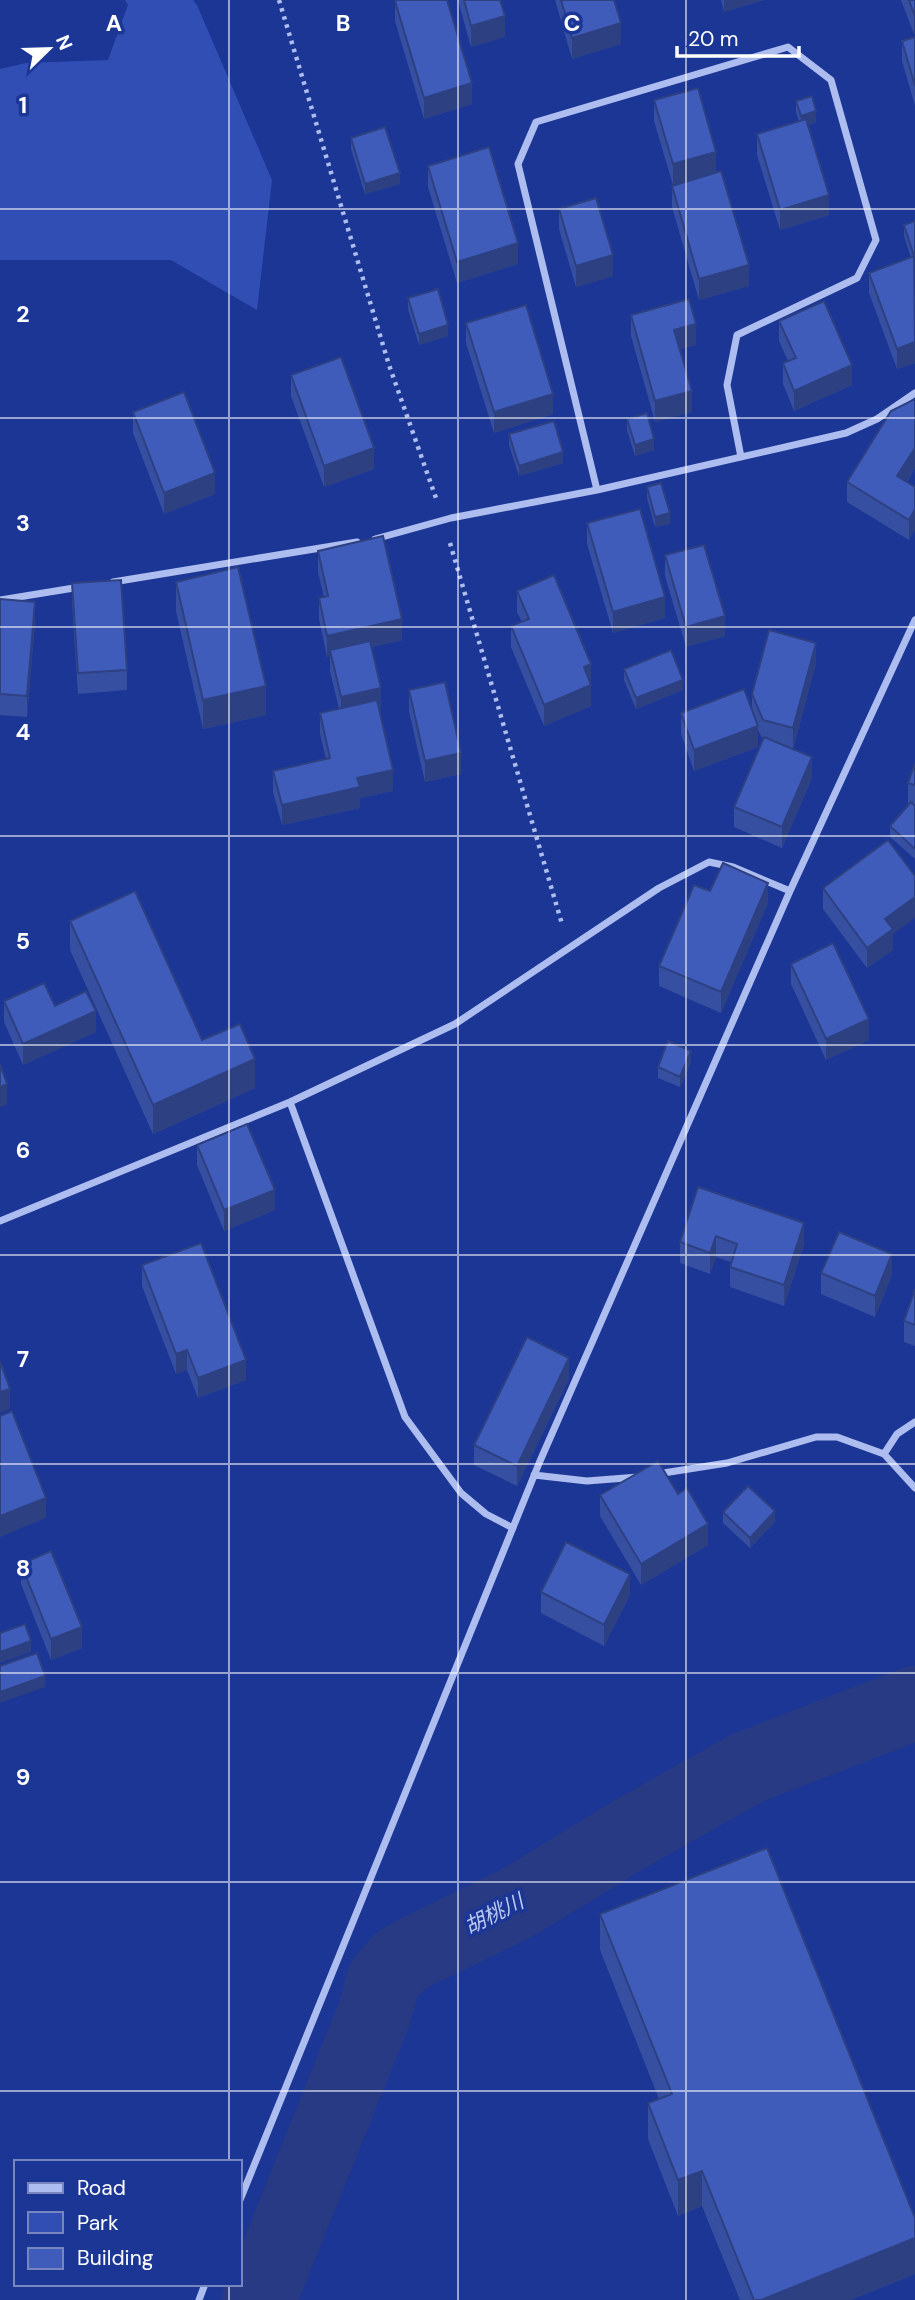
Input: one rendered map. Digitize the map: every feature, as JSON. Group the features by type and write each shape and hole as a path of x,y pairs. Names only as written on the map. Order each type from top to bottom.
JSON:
{"street":[{"path":"597,490 518,164 536,122 788,47 831,80 876,240 857,278 737,335 727,385 741,457"},
{"path":"108,583 395,536 444,521 597,490 846,433 877,419 915,393"},
{"path":"0,600 95,585"},
{"path":"242,2195 534,1475 790,891 915,620"},
{"path":"0,1221 290,1102 455,1024 659,888 709,862 733,867 790,891"},
{"path":"290,1102 405,1417 461,1493 486,1514 513,1528"},
{"path":"884,1454 897,1434 915,1422"},
{"path":"534,1475 587,1481 630,1478 727,1462 816,1437 837,1437 884,1454 915,1488"}],"path":[{"path":"279,0 389,365 444,521 570,949"}],"green space":[{"path":"125,0 193,0 272,180 257,310 171,260 0,260 0,69 26,63 108,60 128,5"}],"building":[{"path":"447,0 472,83 424,98 395,1"},
{"path":"464,0 500,0 505,16 471,26"},
{"path":"561,0 614,0 621,23 572,38"},
{"path":"909,0 915,0 914,14"},
{"path":"915,37 915,86 902,41"},
{"path":"698,88 716,152 673,164 654,100"},
{"path":"812,96 816,111 801,116 796,101"},
{"path":"806,119 829,195 780,210 757,134"},
{"path":"385,127 400,173 365,184 351,138"},
{"path":"489,147 518,243 457,262 428,166"},
{"path":"721,171 749,265 699,279 672,186"},
{"path":"596,198 613,255 576,266 559,209"},
{"path":"915,221 915,256 914,256 904,225"},
{"path":"914,256 915,342 897,349 869,273"},
{"path":"438,289 448,325 419,334 408,298"},
{"path":"689,299 696,324 674,330 692,391 655,401 631,315"},
{"path":"824,301 852,365 794,391 783,363 796,358 779,321"},
{"path":"526,305 553,394 494,412 466,323"},
{"path":"341,357 374,448 324,466 291,375"},
{"path":"184,392 215,473 164,493 133,412"},
{"path":"915,399 915,448 897,476 915,487 915,509 909,520 847,482 891,411"},
{"path":"647,413 654,439 635,445 627,419"},
{"path":"554,421 563,452 519,466 509,434"},
{"path":"661,483 670,513 655,517 647,487"},
{"path":"640,509 665,597 613,612 587,523"},
{"path":"383,536 402,619 327,636 319,598 328,596 318,551"},
{"path":"704,545 725,616 686,627 665,555"},
{"path":"238,567 266,686 203,700 176,582"},
{"path":"554,575 591,664 584,667 591,685 544,705 511,626 529,619 517,591"},
{"path":"121,580 127,670 78,673 72,583"},
{"path":"0,599 35,602 27,696 0,694"},
{"path":"769,630 816,643 793,728 763,720 752,694"},
{"path":"370,641 381,688 341,697 330,650"},
{"path":"671,650 683,680 636,698 624,669"},
{"path":"445,682 461,753 425,761 409,690"},
{"path":"744,689 758,726 694,750 681,713"},
{"path":"377,700 393,770 357,778 360,787 282,805 273,771 330,758 320,713"},
{"path":"764,737 812,757 782,827 734,807"},
{"path":"915,763 915,785 908,783"},
{"path":"911,802 915,806 915,849 890,826"},
{"path":"888,840 915,876 915,897 885,919 893,929 867,948 823,888"},
{"path":"723,863 768,883 721,992 659,966 694,885 710,891"},
{"path":"135,891 202,1040 240,1024 255,1059 153,1105 70,921"},
{"path":"833,943 869,1019 826,1039 791,964"},
{"path":"44,983 55,1006 86,991 96,1011 23,1044 4,1001"},
{"path":"668,1041 691,1051 680,1077 658,1067"},
{"path":"0,1064 7,1084 0,1087"},
{"path":"247,1124 275,1190 224,1210 197,1145"},
{"path":"698,1187 804,1223 784,1285 730,1267 737,1244 716,1236 710,1253 680,1242"},
{"path":"839,1232 892,1254 875,1296 821,1273"},
{"path":"201,1243 246,1360 198,1378 187,1350 176,1354 142,1265"},
{"path":"915,1289 915,1325 904,1321"},
{"path":"527,1337 569,1358 517,1466 474,1445"},
{"path":"0,1361 10,1389 0,1392"},
{"path":"12,1411 46,1498 0,1516 0,1416"},
{"path":"658,1461 678,1494 687,1488 708,1524 641,1564 600,1495"},
{"path":"748,1486 775,1511 750,1538 723,1512"},
{"path":"566,1542 630,1574 604,1625 541,1592"},
{"path":"51,1551 82,1627 51,1639 21,1564"},
{"path":"25,1624 31,1641 0,1652 0,1633"},
{"path":"37,1653 45,1676 0,1692 0,1666"},
{"path":"767,1848 915,2218 915,2238 761,2300 754,2300 702,2171 678,2180 648,2103 672,2094 600,1914"}],"waterway":[{"name":"胡桃川","path":"259,2300 375,2012 383,1981 399,1962 517,1903 630,1834 747,1768 915,1703"}]}
